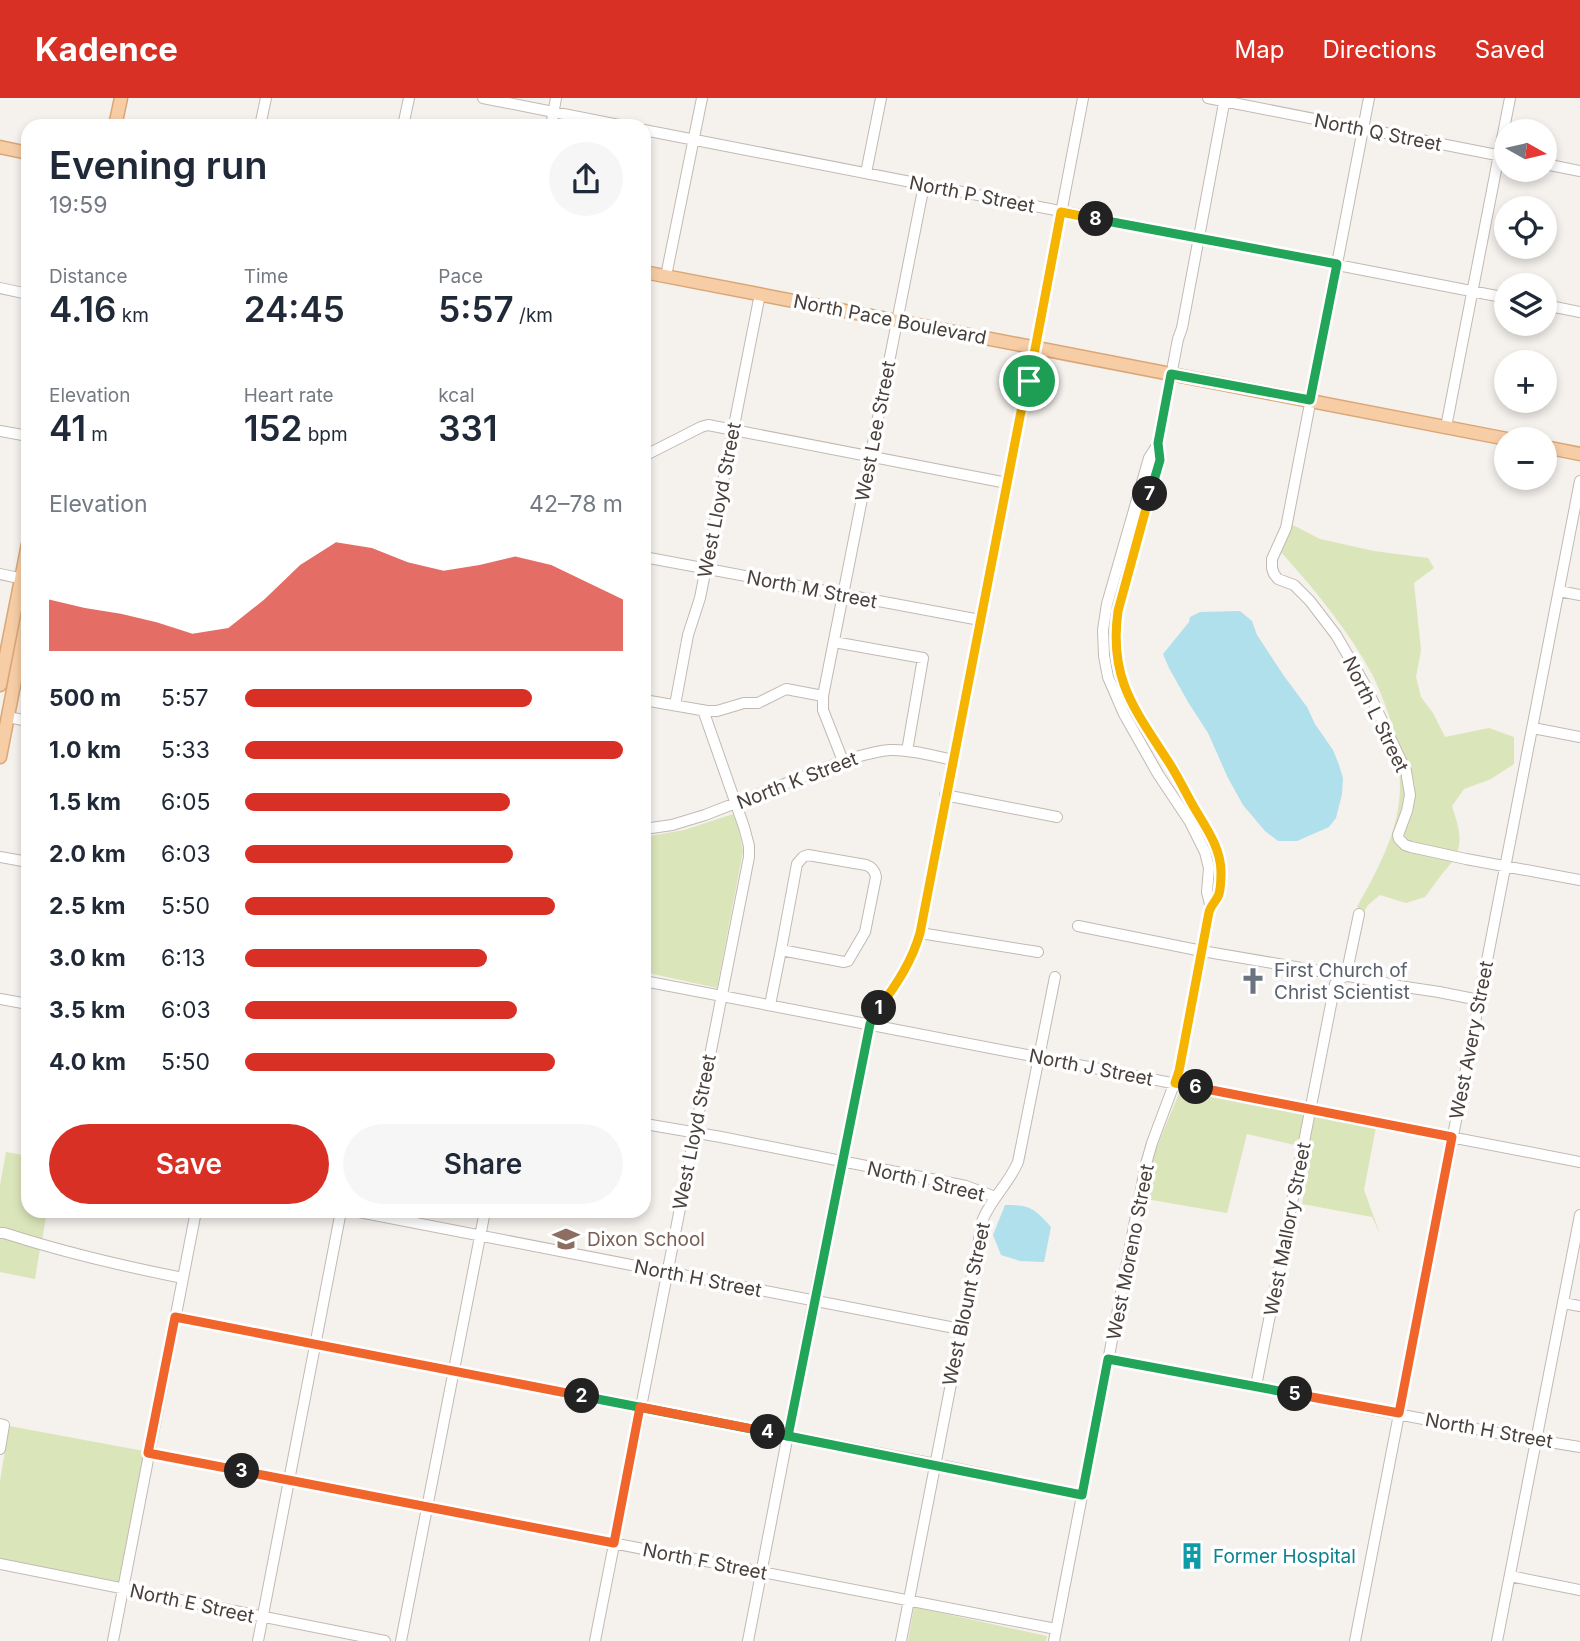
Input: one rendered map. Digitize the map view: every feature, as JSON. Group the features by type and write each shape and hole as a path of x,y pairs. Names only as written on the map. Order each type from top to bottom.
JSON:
{"main road":[{"path":"117,119 121,98"},
{"path":"0,147 21,152"},
{"name":"North Pace Boulevard","path":"651,273 1494,436"},
{"path":"1557,449 1580,454"},
{"path":"0,685 21,596"},
{"path":"0,757 21,649"}],"street":[{"path":"262,119 266,98"},
{"path":"404,119 409,98"},
{"path":"483,98 588,119"},
{"path":"552,119 556,98"},
{"path":"666,276 702,98"},
{"path":"866,173 881,98"},
{"path":"748,1641 870,1024 905,970 920,933 1083,98"},
{"name":"North Q Street","path":"1208,98 1494,154"},
{"path":"1310,400 1369,98"},
{"path":"1507,119 1510,98"},
{"path":"1210,908 1219,895 1221,884 1217,849 1180,779 1130,701 1119,669 1116,641 1118,611 1128,569 1160,460 1158,443 1224,100"},
{"name":"North P Street","path":"651,131 1494,295"},
{"path":"1558,167 1580,171"},
{"path":"1446,427 1497,182"},
{"name":"West Lee Street","path":"823,696 924,185"},
{"path":"0,288 21,292"},
{"name":"West Lloyd Street","path":"675,705 688,635 700,598 760,294"},
{"path":"1557,307 1580,312"},
{"name":"North L Street","path":"1310,400 1286,528 1272,561 1272,568 1278,579 1294,585 1310,601 1336,635 1406,771 1410,795 1399,839 1411,847 1580,880"},
{"path":"651,452 708,425 1007,483"},
{"path":"0,431 21,435"},
{"path":"1158,443 1149,458 1117,566 1107,604 1103,644 1108,677 1119,705 1205,852 1209,868 1207,892 1210,908"},
{"name":"West Avery Street","path":"1355,1641 1580,481"},
{"name":"North M Street","path":"651,558 980,620"},
{"path":"1117,566 1128,569"},
{"path":"0,574 21,578"},
{"path":"1559,591 1580,595"},
{"path":"834,642 923,658 907,751"},
{"path":"651,701 717,711 744,703 758,703 786,690 823,696 823,710 843,761"},
{"path":"1119,705 1130,701"},
{"name":"West Lloyd Street","path":"595,1641 749,857 747,836 703,710"},
{"path":"8,717 21,720"},
{"path":"1533,727 1580,737"},
{"name":"North K Street","path":"651,828 689,821 843,761 881,751 907,751 953,760"},
{"path":"946,795 1057,817"},
{"path":"770,1005 797,864 803,857 812,855 866,865 873,869 876,877 865,932 851,959 844,962 781,950"},
{"path":"0,857 21,861"},
{"name":"West Moreno Street","path":"1054,1641 1146,1164 1179,1071 1210,908"},
{"name":"West Mallory Street","path":"1256,1387 1335,984 1346,976 1359,914"},
{"path":"1078,926 1479,1000"},
{"path":"920,933 1038,953"},
{"name":"West Blount Street","path":"901,1641 983,1219 995,1197 1010,1180 1018,1162 1055,977"},
{"name":"North J Street","path":"651,982 1580,1162"},
{"path":"0,999 21,1003"},
{"name":"North I Street","path":"651,1125 966,1186 995,1197"},
{"path":"1497,1641 1580,1215"},
{"path":"113,1641 194,1218"},
{"path":"258,1641 340,1218"},
{"name":"North H Street","path":"389,1218 960,1329"},
{"path":"401,1641 484,1218"},
{"path":"0,1233 113,1264 183,1278"},
{"path":"1563,1303 1580,1306"},
{"path":"175,1317 935,1464 1082,1495"},
{"name":"North H Street","path":"1108,1359 1580,1447"},
{"path":"0,1450 2,1424"},
{"name":"North F Street","path":"148,1453 1056,1629"},
{"name":"North E Street","path":"0,1564 384,1641"},
{"path":"1510,1576 1580,1590"}],"green space":[{"path":"1291,524 1320,539 1374,551 1428,558 1434,568 1414,583 1421,650 1416,677 1421,697 1445,737 1489,728 1514,737 1514,764 1491,779 1464,789 1452,806 1459,835 1457,853 1412,843 1404,838 1415,788 1410,768 1396,738 1379,688 1364,659 1331,611 1281,552"},
{"path":"1398,764 1404,794 1395,839 1404,849 1453,861 1425,897 1406,903 1380,895 1364,912 1357,907 1380,864 1396,818 1400,786"},
{"path":"733,814 738,827 743,851 717,988 651,974 651,836 684,830"},
{"path":"1187,1089 1376,1127 1364,1190 1380,1234 1372,1217 1302,1204 1312,1149 1247,1134 1227,1213 1146,1199 1153,1156 1180,1091"},
{"path":"6,1152 21,1155 21,1218 46,1218 42,1241 0,1229 0,1185"},
{"path":"0,1238 40,1249 35,1279 0,1272"},
{"path":"9,1426 144,1451 119,1583 0,1559 0,1481"},
{"path":"914,1607 1047,1636 1046,1641 908,1641"}],"water":[{"path":"1240,611 1252,621 1257,635 1307,707 1333,750 1343,778 1336,818 1329,827 1297,841 1278,841 1265,831 1243,805 1208,733 1163,654 1189,622 1190,617 1200,612"},
{"path":"1005,1205 1031,1209 1051,1227 1044,1262 1020,1261 1001,1255 993,1235"}],"place":[{"name":"First Church of Christ Scientist","path":"1253,981"},
{"name":"Dixon School","path":"566,1239"},
{"name":"Former Hospital","path":"1192,1556"}],"route":[{"path":"1029,381 920,933 905,970 870,1024 814,1300 788,1436 175,1317 148,1453 614,1543 640,1407 935,1464 1082,1495 1108,1359 1399,1413 1452,1137 1175,1083 1209,912 1219,895 1220,860 1213,839 1180,779 1155,743 1127,694 1119,669 1115,626 1128,569 1160,460 1158,443 1171,374 1310,400 1337,264 1061,212 1029,381"}]}
